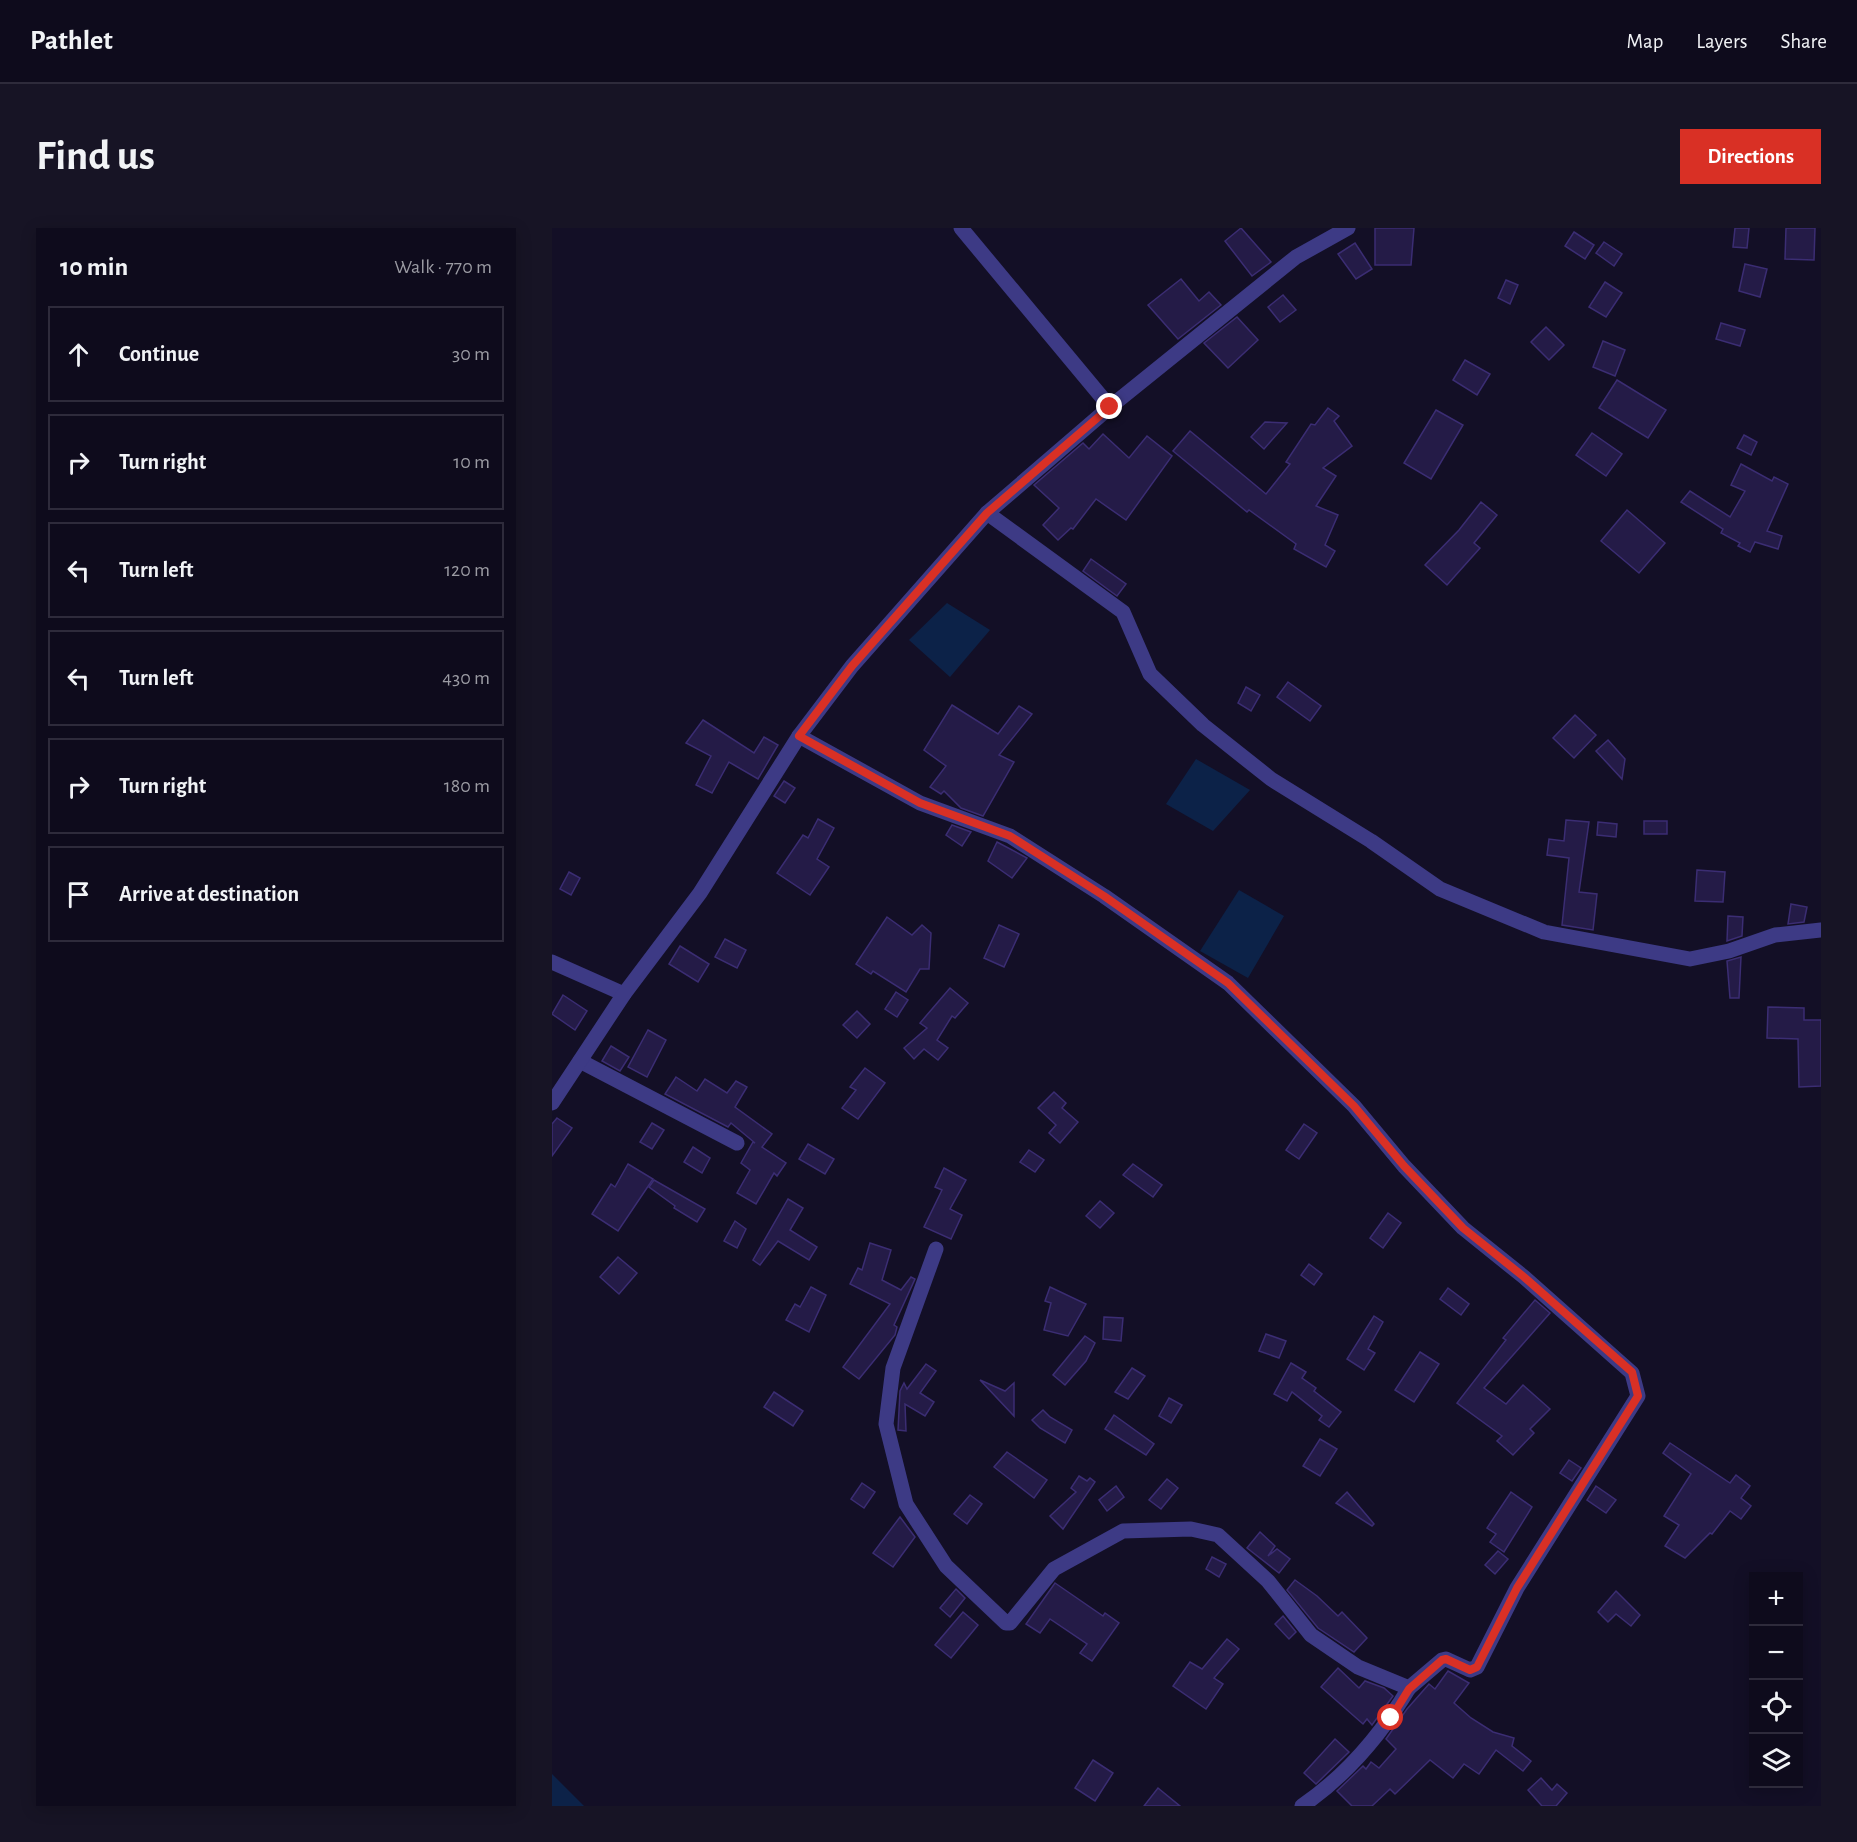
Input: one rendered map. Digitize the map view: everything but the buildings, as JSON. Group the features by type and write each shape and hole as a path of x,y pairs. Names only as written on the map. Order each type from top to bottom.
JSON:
{"street":[{"path":"961,228 1110,407"},
{"path":"552,1103 624,993 700,893 799,736 852,666 987,513 1110,407 1296,257 1348,228"},
{"path":"987,513 1124,612 1149,674 1203,725 1271,779 1371,841 1440,889 1544,932 1690,959 1729,951 1775,935 1821,930"},
{"path":"799,736 920,803 1010,836 1104,896 1228,983 1354,1106 1404,1166 1463,1228 1524,1277 1632,1372 1638,1396 1517,1588 1477,1667 1470,1670 1446,1659 1409,1689 1391,1718 1356,1760 1325,1790 1302,1806"},
{"path":"552,962 624,993"},
{"path":"580,1061 737,1143"},
{"path":"936,1249 893,1368 886,1424 906,1504 946,1566 1001,1621 1010,1623 1054,1569 1123,1531 1191,1528 1218,1535 1268,1581 1311,1635 1358,1667 1409,1689"}],"water":[{"path":"947,603 990,630 950,677 909,640"},
{"path":"1196,759 1250,790 1213,831 1166,804"},
{"path":"1239,890 1284,916 1248,978 1200,951"},
{"path":"552,1774 584,1806 552,1806"}],"route":[{"path":"1110,407 987,513 852,666 799,736 920,803 1010,836 1104,896 1228,983 1354,1106 1404,1166 1463,1228 1524,1277 1632,1372 1638,1396 1517,1588 1477,1667 1470,1670 1446,1659 1442,1660 1409,1689 1391,1718"}]}
